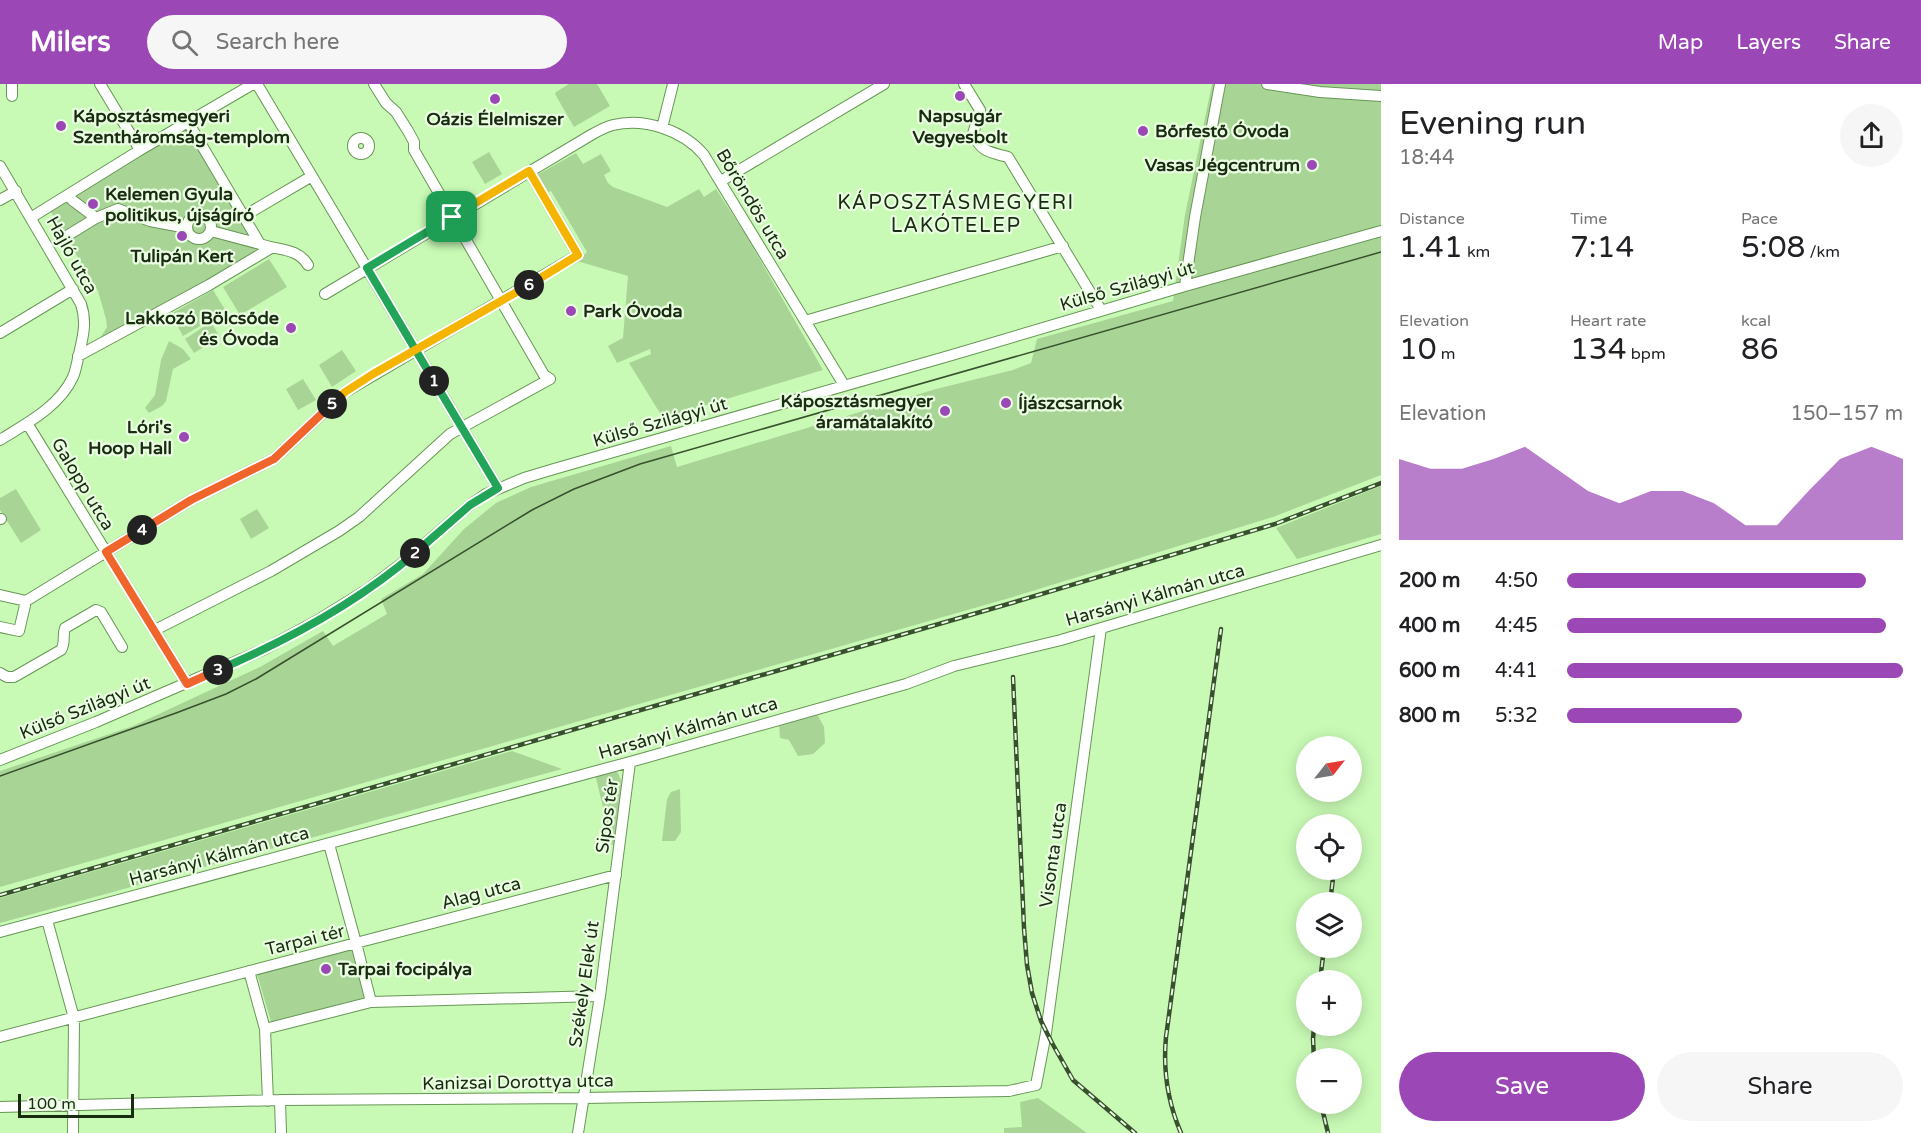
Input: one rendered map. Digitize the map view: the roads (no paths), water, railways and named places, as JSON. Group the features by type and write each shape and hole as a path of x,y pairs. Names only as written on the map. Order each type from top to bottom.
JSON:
{"street":[{"path":"100,84 140,150"},
{"path":"32,217 140,150 255,84 498,488"},
{"path":"155,630 271,571 339,531 358,517 450,434 550,379 544,375 500,301 414,150 414,142 396,112 386,104 374,84"},
{"path":"662,128 673,84"},
{"path":"721,181 884,84"},
{"path":"1185,286 1195,217 1220,84"},
{"path":"1267,84 1320,92 1381,96"},
{"path":"966,88 980,110 973,134 977,142 982,150 1008,157 1101,310"},
{"path":"188,122 244,216 266,246"},
{"name":"Bőröndös utca","path":"325,294 603,128 636,123 680,134 698,147 721,181 844,385"},
{"name":"Hajló utca","path":"0,166 81,304 85,329 74,375 62,395 52,405 0,440"},
{"path":"0,627 19,632 27,601 191,500 268,463 345,392 578,255 529,171"},
{"path":"244,216 312,176"},
{"path":"0,200 16,191"},
{"path":"69,195 72,200 96,218"},
{"path":"65,237 96,218 117,209 150,221 187,228"},
{"path":"200,214 208,217 211,223 211,231 206,237 198,239 190,235 187,228 189,220 200,214"},
{"path":"211,231 296,252 308,265"},
{"name":"Külső Szilágyi út","path":"0,760 96,723 187,684 265,649 318,621 386,577 470,505 498,488 524,478 1381,231"},
{"path":"78,356 208,285 266,246"},
{"path":"805,321 1063,246"},
{"path":"0,333 73,290"},
{"name":"Galopp utca","path":"27,423 187,684"},
{"name":"Harsányi Kálmán utca","path":"0,932 630,762 906,684 954,666 1101,628 1381,545"},
{"path":"0,595 27,601"},
{"path":"0,672 7,677 14,677 61,650 64,645 65,628 96,610 101,612 122,647"},
{"name":"Visonta utca","path":"1036,1085 1046,1031 1101,628"},
{"name":"Sipos tér","path":"616,875 630,762"},
{"path":"329,844 356,943"},
{"name":"Alag utca","path":"356,943 616,875"},
{"name":"Székely Elek út","path":"578,1133 600,996 616,875"},
{"path":"47,920 74,1018 74,1133"},
{"name":"Tarpai tér","path":"268,1101 265,1029 249,971 356,943 371,1002"},
{"path":"0,1037 249,971"},
{"path":"265,1029 371,1002 600,996"},
{"name":"Kanizsai Dorottya utca","path":"0,1107 280,1100 1009,1091 1036,1085"},
{"path":"280,1100 281,1133"}],"tram line":[{"path":"0,776 226,694 256,679 532,510 574,489 640,464 1381,252"}],"railway":[{"path":"0,895 1015,602 1275,524 1381,483"},
{"path":"1181,1133 1168,1086 1165,1061 1166,1037 1221,629"},
{"path":"1013,677 1024,928 1032,993 1041,1021 1073,1080 1135,1133"},
{"path":"1331,892 1333,880"},
{"path":"1321,970 1323,958"},
{"path":"1313,1036 1313,1048"},
{"path":"1323,1114 1328,1133"}],"place":[{"name":"Napsugár Vegyesbolt","path":"960,96"},
{"name":"Oázis Élelmiszer","path":"495,99"},
{"name":"Káposztásmegyeri Szentháromság-templom","path":"61,126"},
{"name":"Bőrfestő Óvoda","path":"1143,131"},
{"name":"Vasas Jégcentrum","path":"1312,165"},
{"name":"Kelemen Gyula politikus, újságíró","path":"93,204"},
{"name":"Tulipán Kert","path":"182,236"},
{"name":"Park Óvoda","path":"571,311"},
{"name":"Lakkozó Bölcsőde és Óvoda","path":"291,328"},
{"name":"Íjászcsarnok","path":"1006,403"},
{"name":"Káposztásmegyer áramátalakító","path":"945,411"},
{"name":"Lóri's Hoop Hall","path":"184,437"},
{"name":"Tarpai focipálya","path":"326,969"}],"district":[{"name":"KÁPOSZTÁSMEGYERI LAKÓTELEP","path":"956,214"}]}
